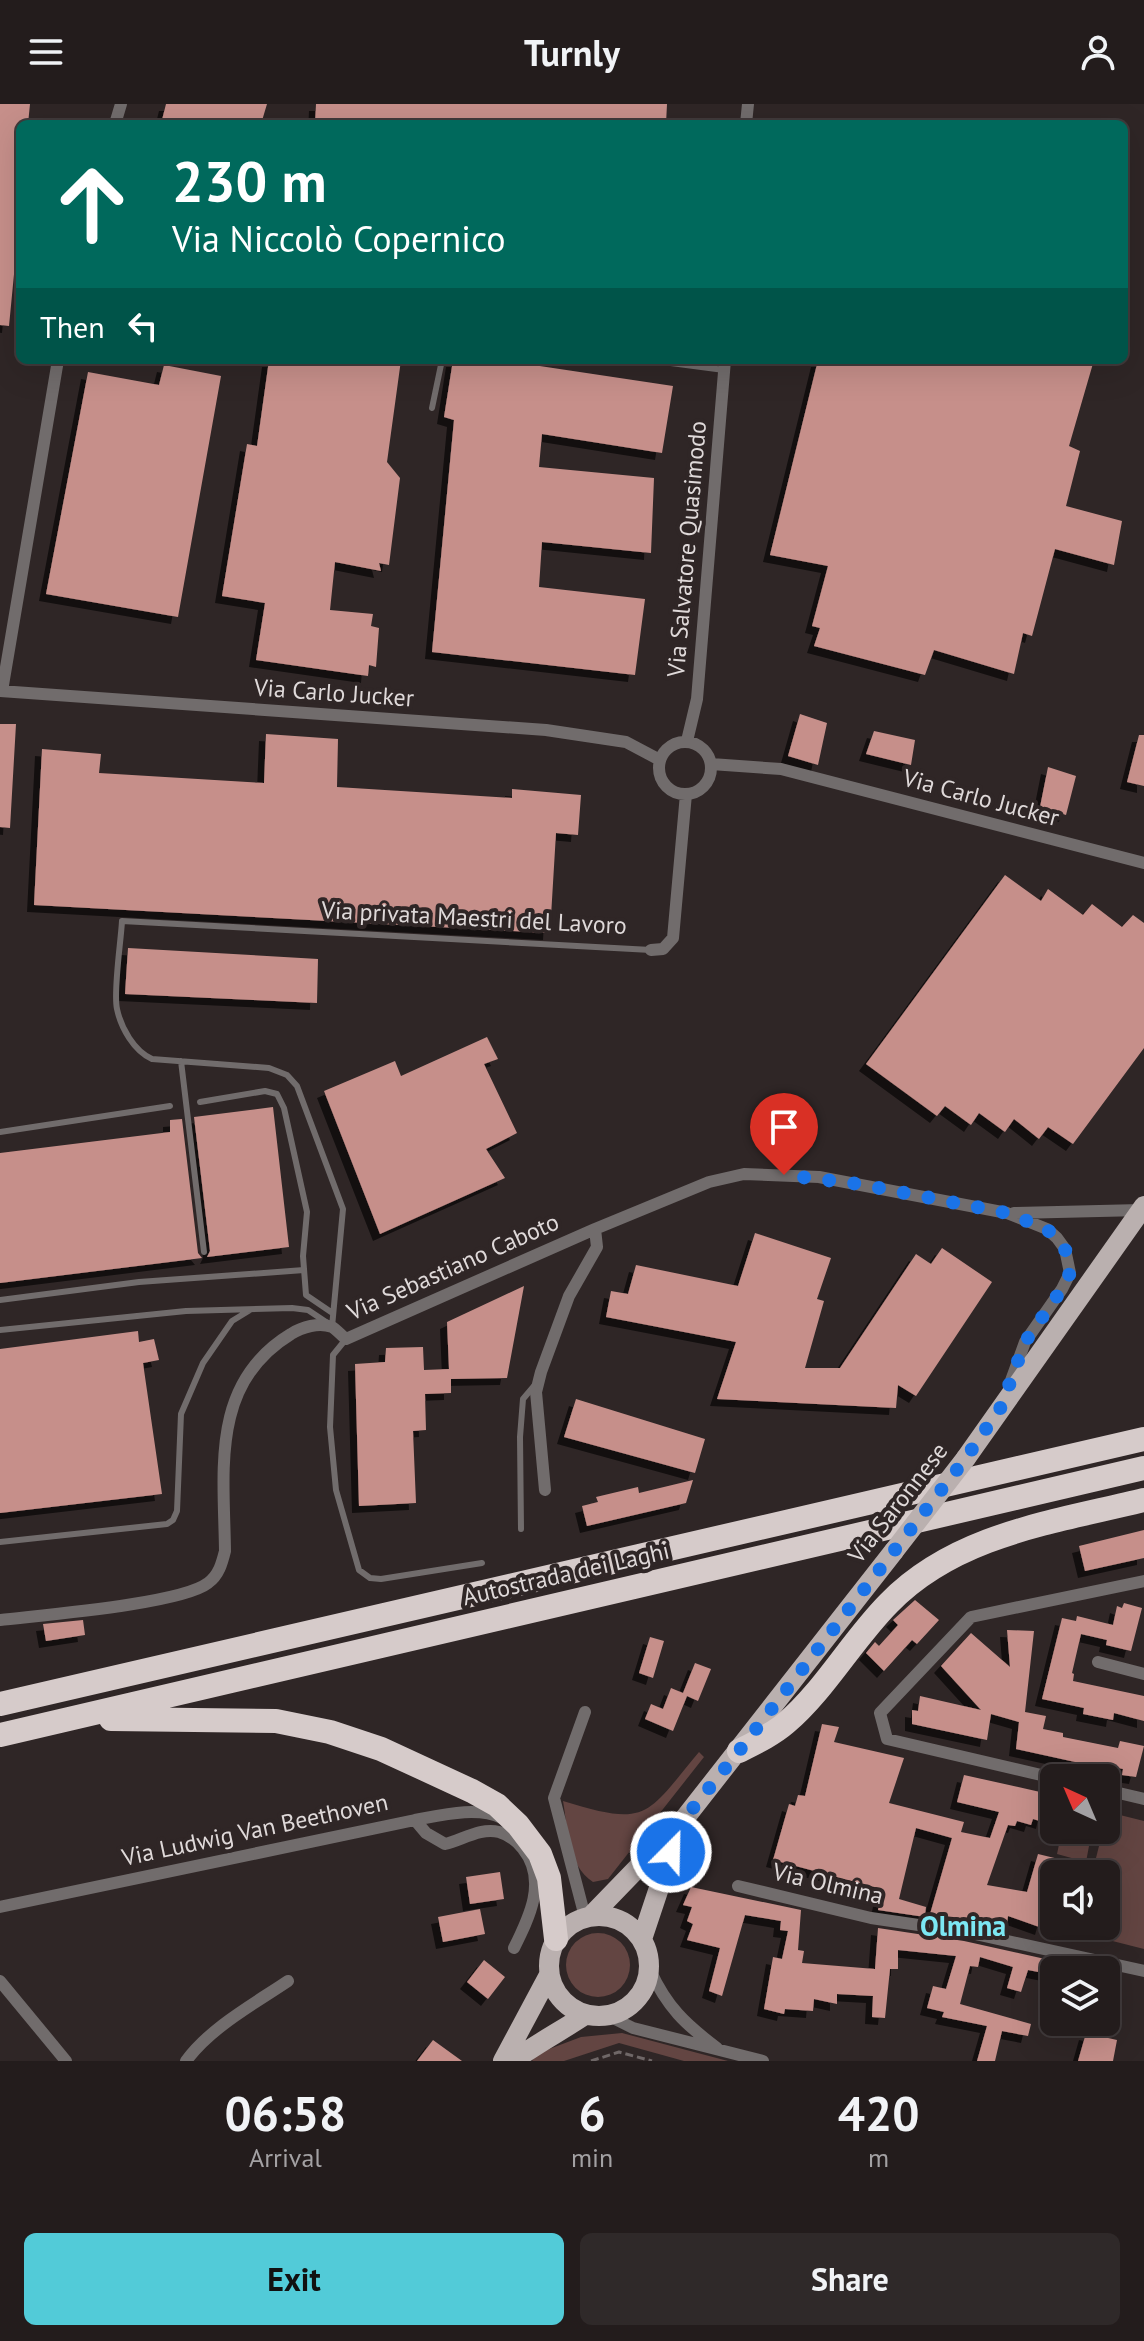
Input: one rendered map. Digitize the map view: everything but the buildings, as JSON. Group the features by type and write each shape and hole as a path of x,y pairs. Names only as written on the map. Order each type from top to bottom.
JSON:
{"highway":[{"name":"Autostrada dei Laghi","path":"0,1704 1144,1437"},
{"name":"Autostrada dei Laghi","path":"0,1735 1144,1468"},
{"path":"739,1751 770,1735 797,1713 891,1600 932,1567 1001,1536 1144,1500"},
{"path":"68,1719 276,1721 330,1732 381,1749 472,1791 497,1805 518,1825 540,1854 549,1878 556,1939"}],"main road":[{"name":"Via Saronnese","path":"556,1939 565,1929 588,1917 681,1823 739,1751 966,1458 1143,1208"},
{"name":"Via Saronnese","path":"642,1939 681,1823"},
{"path":"556,1939 548,1961 549,1975 559,1997 570,2008 585,2015 609,2016 624,2010 637,2000 646,1986 649,1957 642,1939 627,1923 614,1917 588,1917"},
{"path":"503,2061 549,1975"},
{"path":"513,2061 585,2015"}],"street":[{"path":"1,691 57,364"},
{"name":"Via Salvatore Quasimodo","path":"687,741 697,699 725,365"},
{"name":"Via Carlo Jucker","path":"1,691 546,730 626,742 660,760"},
{"path":"687,741 703,748 711,764 702,788 686,794 664,784 660,777 660,760 670,746 687,741"},
{"name":"Via Carlo Jucker","path":"711,764 781,769 1144,863"},
{"name":"Via privata Maestri del Lavoro","path":"651,950 663,949 673,938 686,794"},
{"name":"Via Sebastiano Caboto","path":"0,1620 157,1599 188,1593 206,1585 221,1568 225,1551 225,1432 235,1398 255,1366 282,1339 304,1326 332,1327 346,1339 595,1229 709,1182 744,1174 819,1177 1007,1213"},
{"path":"1007,1213 1143,1208"},
{"path":"1001,1407 1025,1342 1070,1273 1065,1249 1057,1238 1047,1229 1007,1213"},
{"path":"545,1490 537,1407 539,1381 569,1296 597,1247 595,1229"},
{"path":"1040,1775 887,1739 880,1713 971,1617 1144,1581"},
{"path":"1098,1662 1144,1674"},
{"path":"585,1712 554,1798 588,1917"},
{"path":"1120,1793 1144,1799"},
{"name":"Via Ludwig Van Beethoven","path":"0,1907 455,1813 495,1814 518,1825"},
{"path":"415,1820 426,1833 445,1844 484,1831 498,1832 515,1840 527,1854 536,1881 532,1909 514,1948"},
{"name":"Via Olmina","path":"738,1886 871,1918 966,1932 1144,1971"},
{"path":"650,1970 661,1994 682,2022 717,2048"},
{"path":"0,1981 66,2061"},
{"path":"186,2061 232,2019 288,1981"},
{"path":"609,2016 633,2028 763,2061"}],"lane":[{"path":"432,408 441,364"},
{"name":"Via privata Maestri del Lavoro","path":"164,1060 144,1056 129,1038 117,1009 122,921 651,950"},
{"name":"Via Sebastiano Caboto","path":"164,1060 269,1068 287,1075 297,1086 343,1209 332,1327"},
{"path":"181,1061 204,1252"},
{"path":"200,1102 265,1091 277,1094 287,1119 307,1212 306,1295 331,1312"},
{"path":"0,1132 170,1106"},
{"path":"0,1300 139,1282 304,1270"},
{"path":"0,1330 186,1311 250,1310 308,1310 332,1327"},
{"path":"0,1542 167,1524 173,1520 177,1511 181,1414 203,1363 232,1321 250,1310"},
{"path":"346,1339 333,1355 330,1427 336,1490 359,1570 370,1578 381,1579 482,1563"},
{"path":"521,1529 520,1437 523,1399 539,1381"}],"path":[{"path":"591,2061 619,2052 652,2061"}],"shaded area":[{"path":"699,1752 704,1757 608,1879 593,1882 584,1875 570,1846 563,1801 613,1813 643,1811 667,1791"},
{"path":"1120,1815 1144,1821 1144,1949 1109,1940 1120,1940 1120,1860 1096,1860 1100,1844 1120,1844"},
{"path":"1059,1844 1089,1844 1086,1860 1057,1854"},
{"path":"598,1933 610,1935 621,1942 628,1953 628,1977 621,1988 610,1995 598,1997 586,1995 575,1988 568,1977 566,1965 568,1953 575,1942 586,1935"},
{"path":"622,2033 728,2061 684,2061 619,2043 564,2061 532,2061 536,2054 581,2037"}],"district":[{"name":"Olmina","path":"963,1926"}],"route":[{"path":"671,1852 681,1823 966,1458 1001,1407 1025,1342 1070,1273 1065,1249 1057,1238 1047,1229 1007,1213 819,1177 784,1175"}]}
